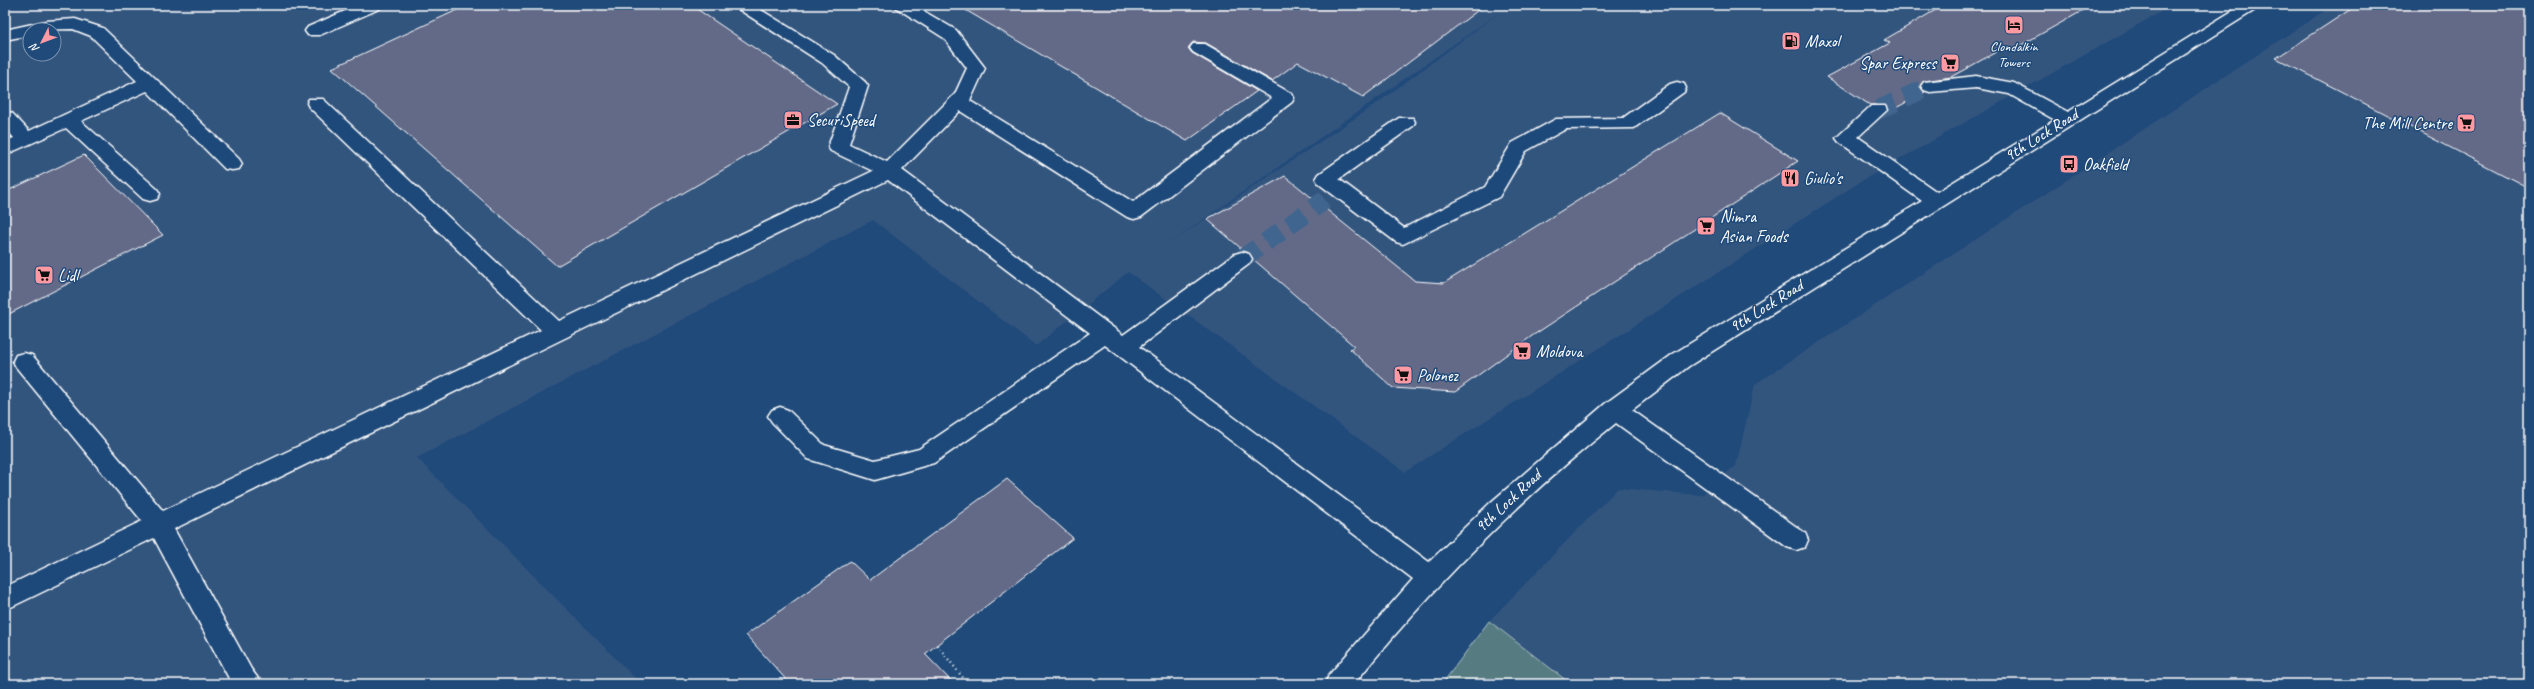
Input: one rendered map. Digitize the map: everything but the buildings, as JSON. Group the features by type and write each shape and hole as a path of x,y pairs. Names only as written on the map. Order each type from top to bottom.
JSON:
{"street":[{"path":"314,31 373,5"},
{"path":"740,5 828,59 859,86 838,147 890,171 1429,577"},
{"path":"5,599 890,171 963,97 976,68 950,34 901,5"},
{"name":"9th Lock Road","path":"1338,684 1429,577 1504,503 1614,409 1681,360 2067,119 2254,5"},
{"path":"5,35 46,26 75,24 97,32 232,164"},
{"path":"958,102 1134,212 1285,98 1199,48"},
{"path":"1930,86 1976,82 2014,89 2067,119"},
{"path":"5,148 149,83"},
{"path":"1406,122 1326,179 1333,195 1403,237 1492,192 1519,148 1563,123 1627,124 1677,88"},
{"path":"316,103 557,332"},
{"path":"1878,110 1846,138 1936,201"},
{"path":"5,117 26,139"},
{"path":"67,120 150,194"},
{"path":"780,416 816,452 875,470 926,456 1115,340 1242,259"},
{"path":"24,361 158,524 242,677 248,684"},
{"path":"1614,409 1796,540"}],"path":[{"path":"937,645 968,684"}],"shaded area":[{"path":"5,5 2173,5 1865,179 1405,472 1128,272 1036,346 873,220 417,458 641,684 5,684","holes":["1503,10 1376,104 1164,247"]},
{"path":"2333,5 2529,5 2529,684 1571,684 1489,621 1618,488 1702,495 1736,465 1755,384"}],"green space":[{"path":"1489,621 1571,684 1442,684"}],"tunnel":[{"path":"1878,110 1930,86"},
{"path":"1242,259 1325,200"}],"place":[{"name":"Clondalkin Towers","path":"2014,25"},
{"name":"Maxol","path":"1791,41"},
{"name":"Spar Express","path":"1950,63"},
{"name":"SecuriSpeed","path":"793,120"},
{"name":"The Mill Centre","path":"2466,123"},
{"name":"Oakfield","path":"2069,164"},
{"name":"Giulio's","path":"1790,178"},
{"name":"Nimra Asian Foods","path":"1706,226"},
{"name":"Lidl","path":"44,275"},
{"name":"Moldova","path":"1522,351"},
{"name":"Polonez","path":"1403,375"}]}
